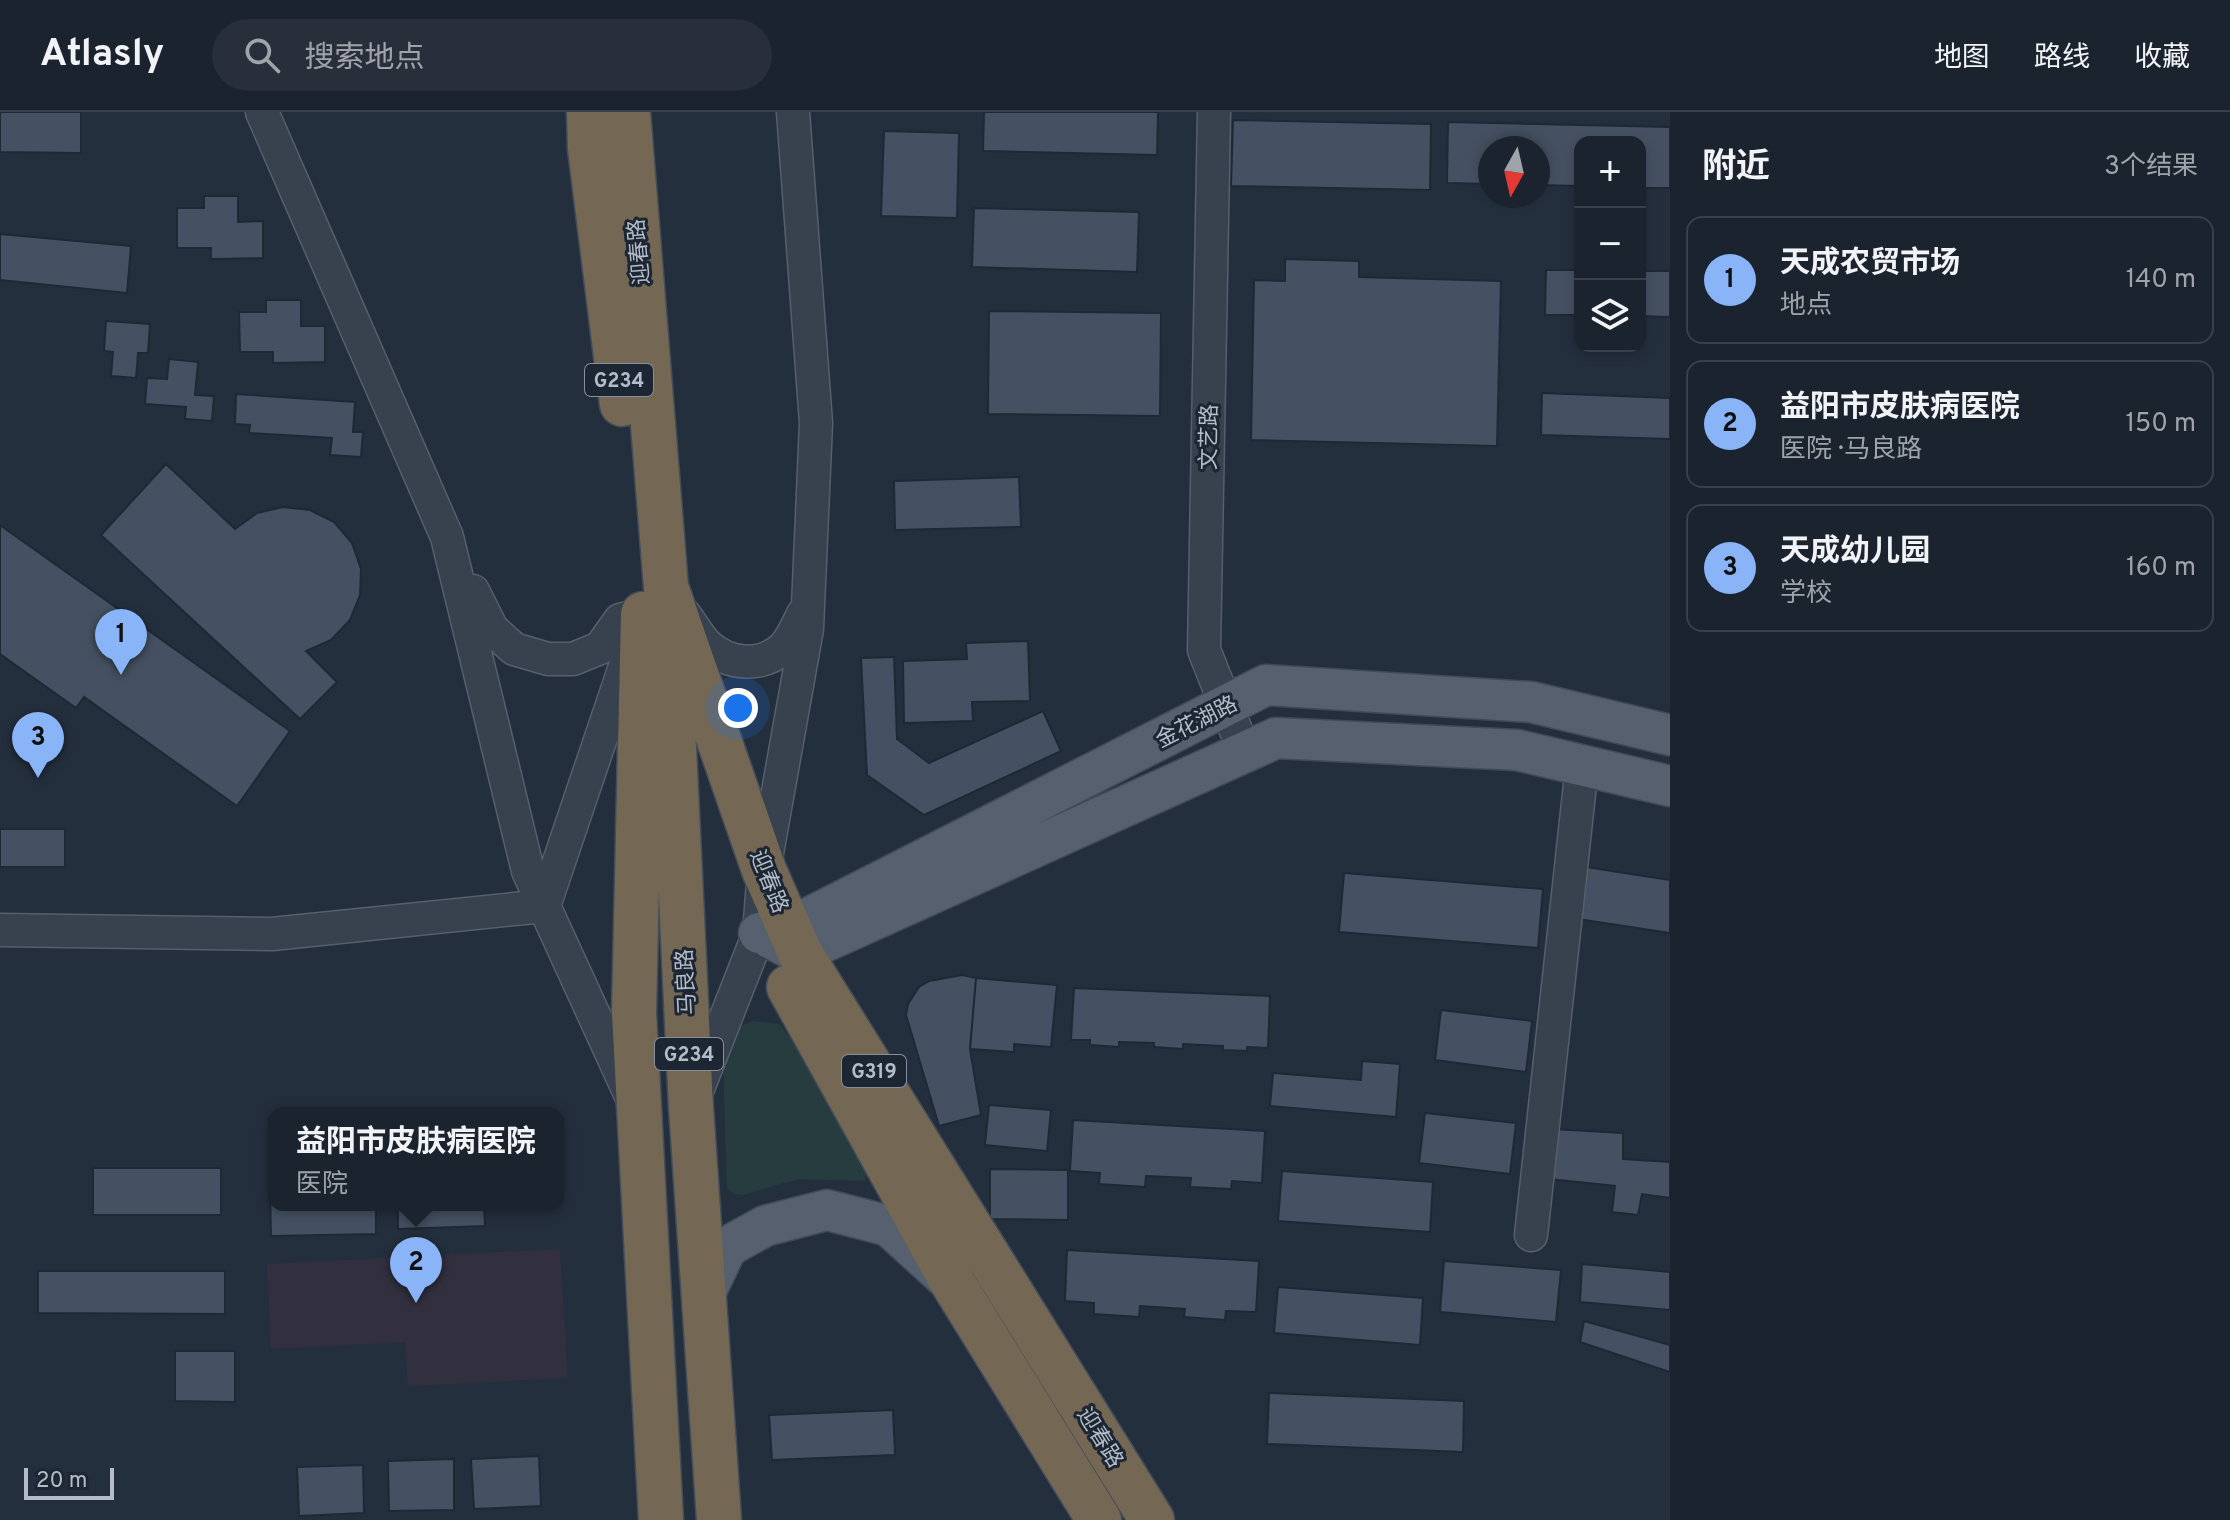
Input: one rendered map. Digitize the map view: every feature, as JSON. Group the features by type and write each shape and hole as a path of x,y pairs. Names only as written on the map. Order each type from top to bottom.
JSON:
{"highway":[{"name":"G234","path":"603,138 628,112"},
{"name":"迎春路","path":"603,138 638,535 673,700 783,938 954,1285 1099,1520"},
{"name":"G234","path":"654,601 634,1013 661,1520"},
{"name":"迎春路","path":"654,601 764,870 783,938 1152,1520"},
{"name":"马良路","path":"673,700 691,1107 719,1520"}],"main road":[{"name":"金花湖路","path":"783,938 1266,685 1531,702 1670,735"},
{"path":"783,938 1276,738 1517,750 1670,786"},
{"path":"705,1293 727,1247 765,1226 827,1210 889,1226 954,1285"}],"street":[{"path":"262,112 447,537 492,629 514,649 548,659 573,659 600,648 620,620 654,601"},
{"path":"764,870 807,629 816,423 793,112"},
{"name":"文艺路","path":"1214,112 1204,650 1245,753"},
{"path":"447,537 528,871 640,1116"},
{"path":"654,601 724,657 744,662 763,660 782,649 792,637 808,604"},
{"path":"544,906 654,601"},
{"path":"1531,1235 1582,766"},
{"path":"0,930 272,934 544,906"},
{"path":"691,1107 783,938"}],"shaded area":[{"path":"560,1249 568,1378 408,1386 405,1342 271,1349 267,1264"}],"green space":[{"path":"753,1021 779,1024 789,1036 861,1148 869,1172 865,1181 798,1179 743,1195 734,1194 727,1188 723,1064 738,1027"}],"building":[{"path":"0,112 81,112 81,153 0,152"},
{"path":"984,112 1158,112 1157,155 983,151"},
{"path":"1233,120 1431,124 1430,190 1231,186"},
{"path":"1448,122 1670,127 1670,188 1646,188 1646,136 1574,136 1574,186 1550,185 1550,136 1478,136 1478,184 1447,183"},
{"path":"884,131 959,133 957,218 881,216"},
{"path":"204,196 238,196 238,222 263,221 263,258 211,259 211,248 177,248 177,208 204,208"},
{"path":"974,208 1139,212 1137,272 972,267"},
{"path":"0,234 131,246 127,293 0,280"},
{"path":"1285,259 1359,261 1359,277 1501,281 1497,446 1251,440 1254,280 1285,281"},
{"path":"1546,270 1574,270 1574,315 1545,315"},
{"path":"1646,271 1670,271 1670,317 1646,316"},
{"path":"266,300 301,300 301,326 325,326 325,362 273,363 273,352 240,352 239,312 266,312"},
{"path":"989,311 1161,313 1160,416 988,414"},
{"path":"106,321 150,324 148,353 138,353 136,378 111,376 113,352 104,351"},
{"path":"169,359 198,362 195,395 214,396 212,421 185,419 186,407 145,404 147,378 167,379"},
{"path":"1542,393 1670,398 1670,439 1541,435"},
{"path":"236,394 355,402 353,432 363,432 361,457 330,455 332,438 249,433 250,425 235,424"},
{"path":"166,464 235,529 257,513 283,507 310,510 334,522 352,543 361,569 360,595 350,620 331,640 306,651 337,682 300,719 101,535"},
{"path":"1019,477 1021,527 895,530 894,481"},
{"path":"0,525 290,731 237,806 84,697 76,708 0,654"},
{"path":"1028,641 1030,701 972,702 973,721 904,723 903,661 967,659 966,643"},
{"path":"894,657 897,739 929,763 1043,711 1061,751 924,815 867,775 861,658"},
{"path":"0,829 65,829 65,867 0,867"},
{"path":"1586,867 1670,880 1670,933 1578,919"},
{"path":"1344,873 1543,889 1538,948 1339,932"},
{"path":"962,975 976,978 970,1049 981,1115 939,1126 906,1015 908,1004 919,987 929,981"},
{"path":"976,978 1057,985 1051,1047 1014,1044 1014,1052 970,1049"},
{"path":"1074,988 1270,996 1268,1048 1223,1050 1223,1046 1183,1044 1183,1049 1154,1047 1154,1043 1119,1042 1119,1047 1090,1045 1090,1040 1071,1040"},
{"path":"1441,1010 1532,1021 1526,1072 1435,1060"},
{"path":"1362,1061 1400,1064 1396,1117 1270,1106 1273,1073 1361,1080"},
{"path":"989,1105 1051,1110 1047,1151 985,1145"},
{"path":"1425,1113 1516,1123 1510,1174 1419,1163"},
{"path":"1073,1120 1265,1131 1262,1183 1232,1181 1231,1189 1190,1187 1191,1178 1146,1176 1145,1187 1099,1184 1100,1173 1070,1171"},
{"path":"1552,1129 1623,1133 1623,1159 1670,1162 1670,1198 1642,1194 1638,1215 1612,1212 1615,1186 1549,1179"},
{"path":"93,1168 221,1168 221,1215 93,1215"},
{"path":"990,1169 1068,1170 1068,1220 990,1219"},
{"path":"1282,1171 1433,1182 1430,1232 1278,1221"},
{"path":"270,1211 376,1211 376,1234 271,1236"},
{"path":"398,1211 484,1211 485,1226 398,1229"},
{"path":"1067,1250 1259,1261 1256,1312 1226,1311 1225,1320 1184,1317 1185,1309 1140,1306 1139,1317 1094,1314 1094,1303 1065,1301"},
{"path":"1444,1261 1561,1270 1556,1322 1440,1312"},
{"path":"1582,1264 1670,1272 1670,1310 1580,1302"},
{"path":"38,1271 225,1271 225,1314 38,1313"},
{"path":"1278,1287 1423,1298 1420,1345 1274,1333"},
{"path":"1584,1321 1670,1345 1670,1372 1580,1342"},
{"path":"175,1351 235,1351 235,1402 175,1401"},
{"path":"1269,1393 1464,1401 1463,1452 1267,1444"},
{"path":"893,1410 895,1455 772,1460 769,1415"},
{"path":"539,1456 541,1506 474,1509 471,1459"},
{"path":"454,1459 454,1510 389,1511 388,1461"},
{"path":"363,1465 364,1513 299,1516 297,1467"}],"place":[{"name":"天成农贸市场","path":"121,675"},
{"name":"天成幼儿园","path":"38,778"},
{"name":"益阳市皮肤病医院","path":"416,1303"}]}
